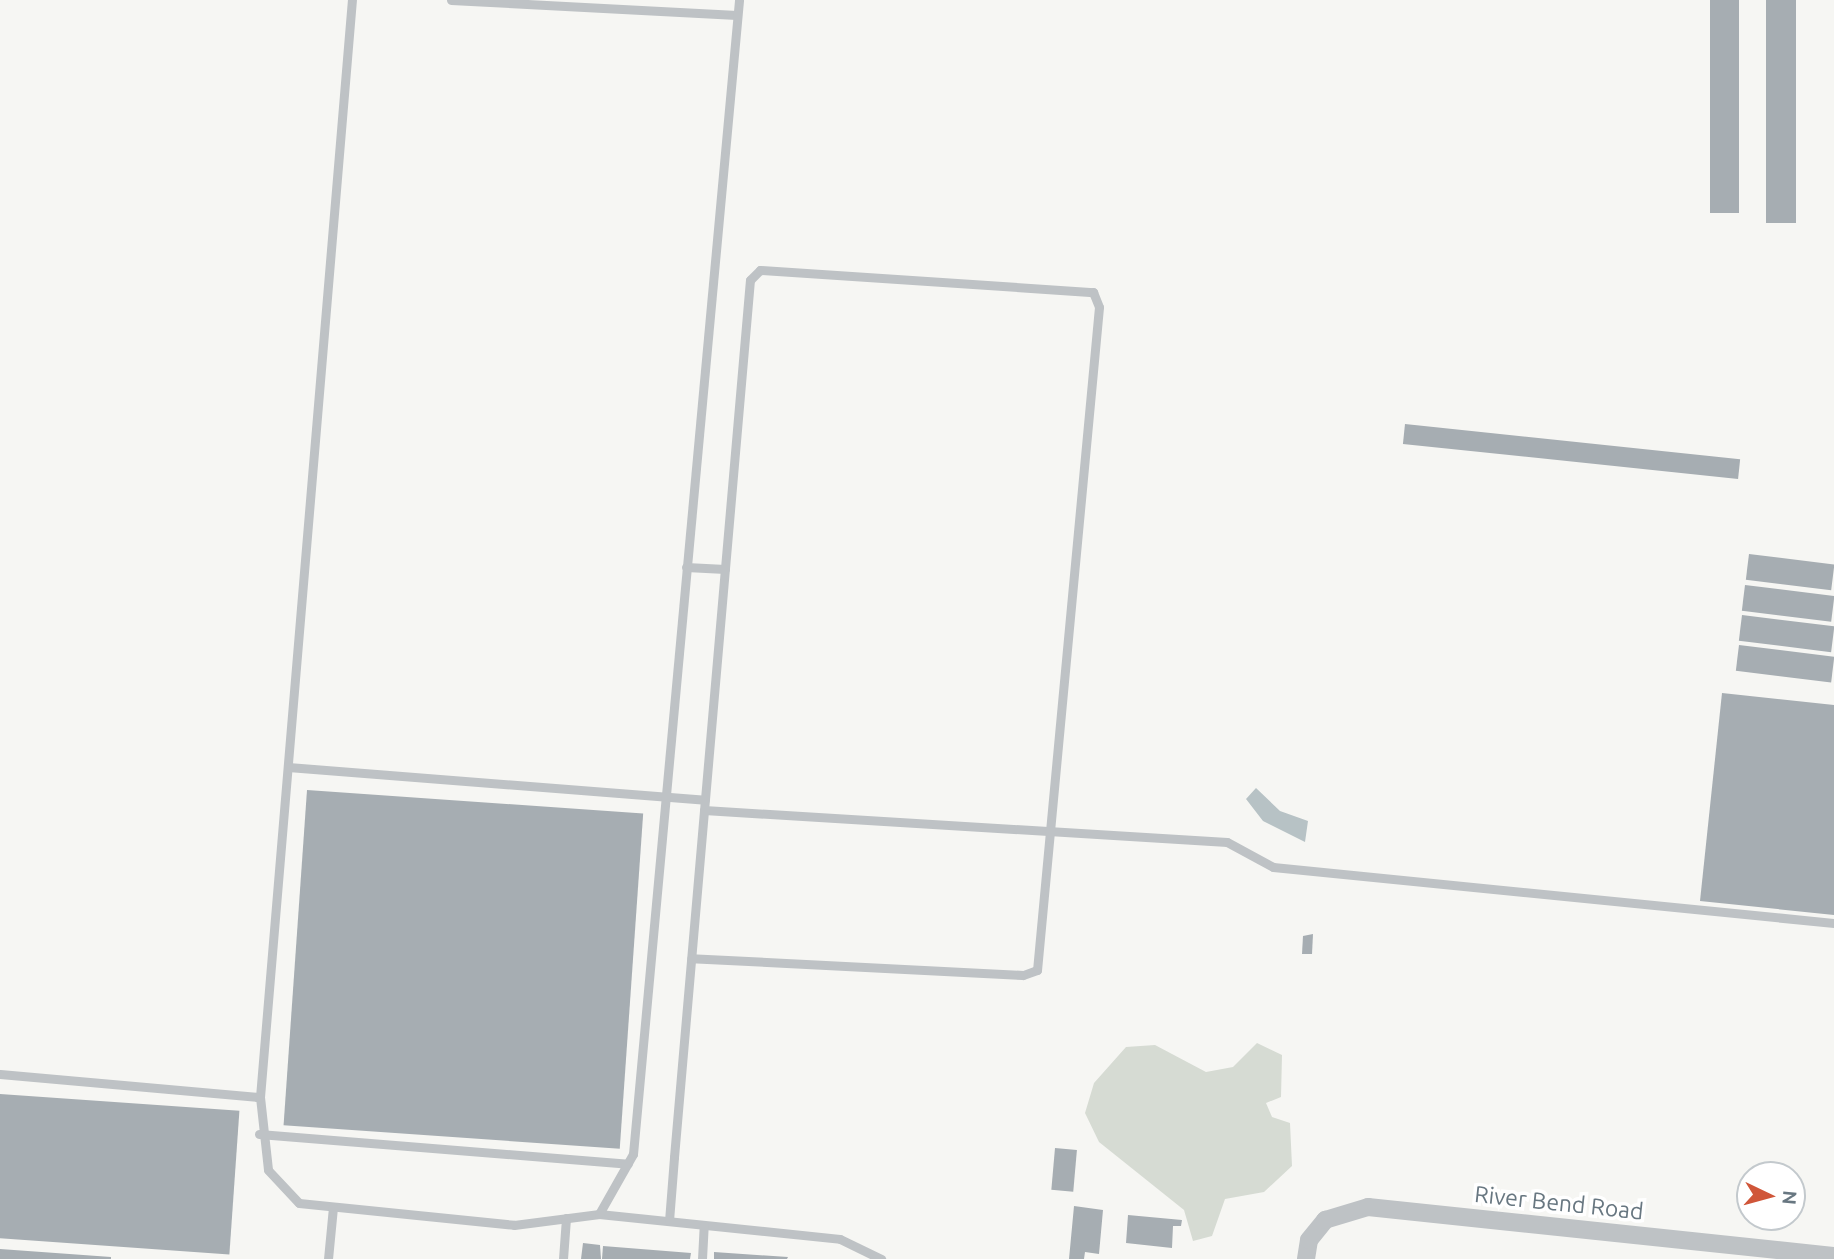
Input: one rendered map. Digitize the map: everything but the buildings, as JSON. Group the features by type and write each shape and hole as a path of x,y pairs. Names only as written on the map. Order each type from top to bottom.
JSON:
{"street":[{"name":"River Bend Road","path":"1306,1259 1316,1228 1338,1213 1368,1208 1834,1256"}],"lane":[{"path":"352,0 260,1097 259,1134 268,1170 299,1203 514,1225 598,1214 840,1239 881,1259"},
{"path":"451,0 737,15"},
{"path":"598,1214 628,1164 739,0"},
{"path":"669,1221 691,958 704,805 750,280 760,270 1093,292 1099,307 1050,829 1033,973 691,958"},
{"path":"686,567 725,569"},
{"path":"288,767 665,798 704,805 1227,842 1273,867 1834,923"},
{"path":"0,1074 260,1097"},
{"path":"259,1134 628,1164"},
{"path":"328,1259 333,1207"},
{"path":"563,1259 566,1218"},
{"path":"702,1259 705,1225"}],"shaded area":[{"path":"1256,788 1280,811 1308,821 1305,842 1263,821 1246,799"},
{"path":"1257,1043 1282,1055 1281,1097 1266,1103 1272,1117 1290,1123 1292,1166 1264,1192 1225,1199 1212,1236 1193,1241 1184,1210 1099,1142 1085,1113 1094,1083 1126,1047 1155,1045 1206,1072 1233,1067"}]}
